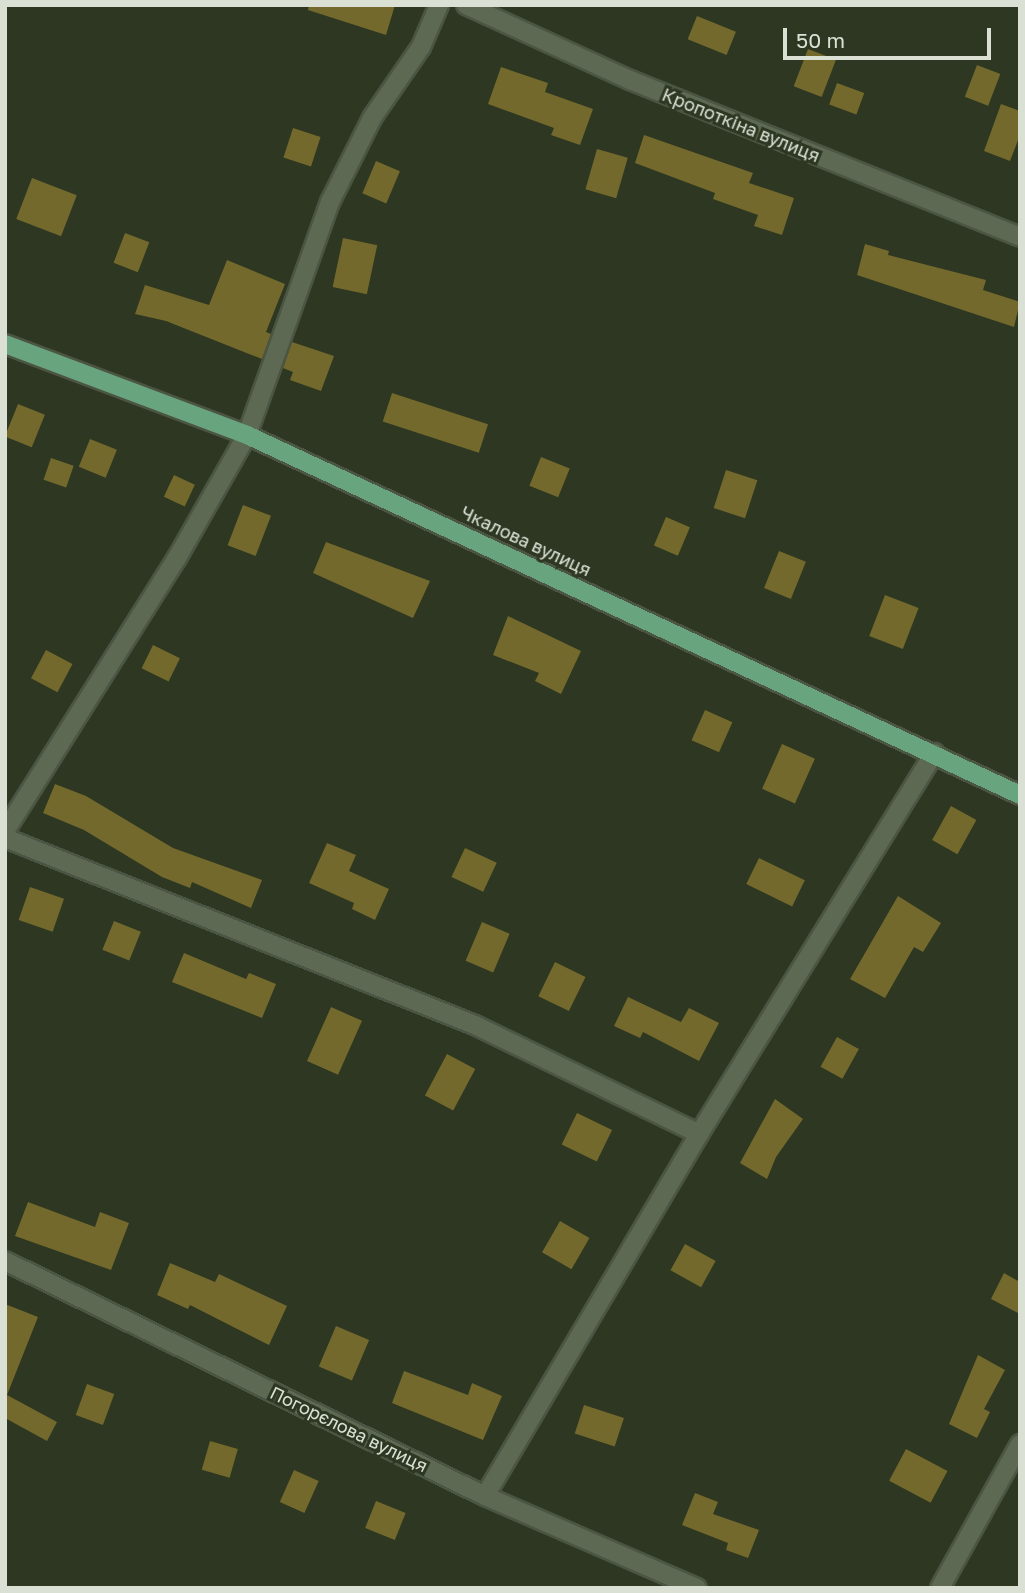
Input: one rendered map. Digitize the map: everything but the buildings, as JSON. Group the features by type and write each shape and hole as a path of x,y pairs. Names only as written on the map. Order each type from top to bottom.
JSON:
{"main road":[{"name":"Чкалова вулиця","path":"5,344 247,435 934,752 1020,795"}],"street":[{"path":"5,831 177,558 247,435 330,202 372,118 421,47 439,5"},
{"name":"Кропоткіна вулиця","path":"466,5 630,80 1020,237"},
{"path":"485,1496 699,1134 934,752"},
{"path":"5,838 475,1025 699,1134"},
{"name":"Погорєлова вулиця","path":"5,1261 485,1496 698,1588"},
{"path":"940,1588 1020,1444"}]}
